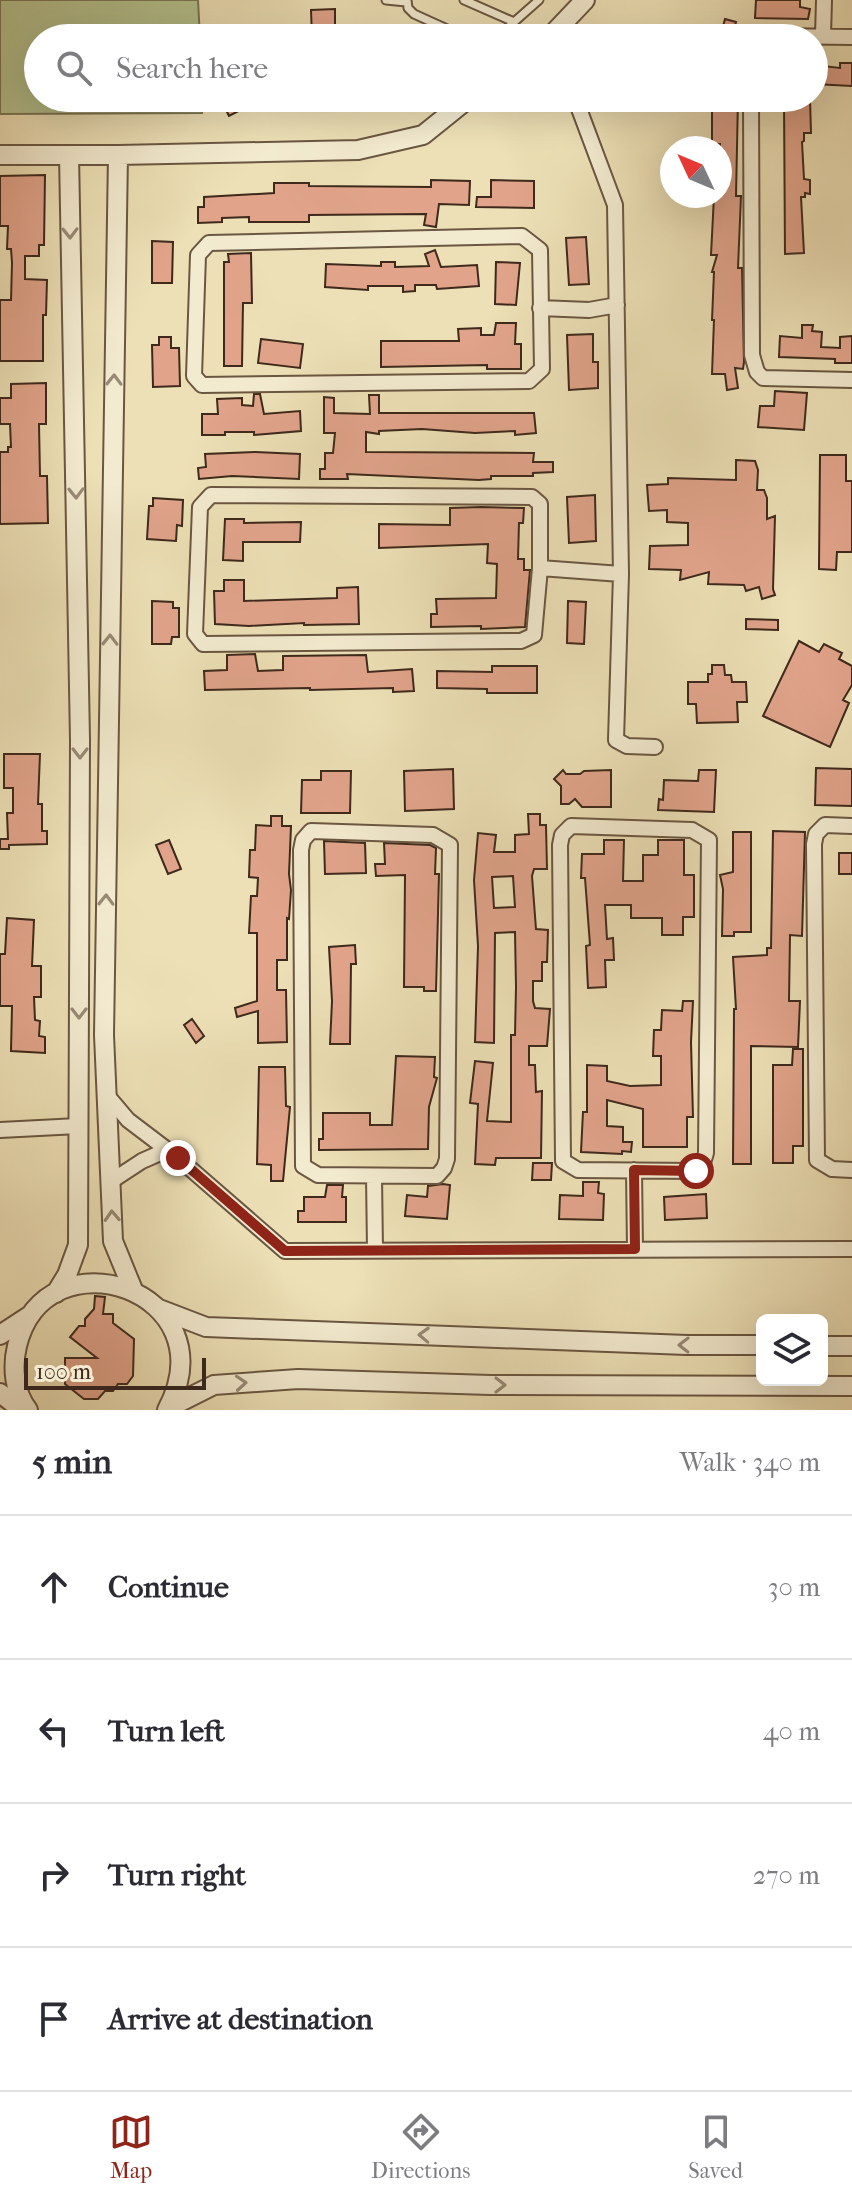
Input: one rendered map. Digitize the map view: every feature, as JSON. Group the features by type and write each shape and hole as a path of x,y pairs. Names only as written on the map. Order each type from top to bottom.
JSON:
{"street":[{"path":"562,24 585,0"},
{"path":"823,24 824,0"},
{"path":"828,36 852,37"},
{"path":"0,155 358,150 423,135 452,112"},
{"path":"580,112 615,205 621,574 616,740 627,746 655,747"},
{"path":"751,112 752,355 757,372 763,378 852,380"},
{"path":"0,1335 31,1315 56,1293 67,1275 78,1245 80,740 69,155"},
{"path":"118,155 104,1035 113,1241 133,1290"},
{"path":"522,236 540,250 540,308 542,369 529,381 202,385 194,376 198,255 209,243 522,236"},
{"path":"540,308 589,310 617,305"},
{"path":"211,495 532,497 540,504 540,568 534,635 521,641 203,644 195,634 200,507 211,495"},
{"path":"540,568 621,574"},
{"path":"852,826 825,825 816,834 814,844 817,1160 832,1169 852,1170"},
{"path":"571,826 692,830 709,840 706,1153 696,1171 634,1170 578,1170 563,1161 560,845 562,835 571,826"},
{"path":"311,831 433,835 450,845 447,1159 437,1176 374,1176 318,1175 303,1166 301,850 303,840 311,831"},
{"path":"79,953 105,952"},
{"path":"106,1094 128,1120 285,1251 852,1249"},
{"path":"0,1130 78,1126"},
{"path":"110,1182 142,1161 167,1150"},
{"path":"634,1170 635,1249"},
{"path":"374,1176 375,1250"},
{"path":"56,1293 81,1283 107,1282 133,1290 159,1309 206,1327 756,1345"},
{"path":"159,1309 174,1331 180,1357 178,1383 168,1409"},
{"path":"25,1410 16,1382 14,1359 20,1336 31,1315"},
{"path":"828,1346 852,1346"},
{"path":"168,1409 214,1385 298,1379 490,1385 852,1386"},
{"path":"0,1393 25,1410"}],"lane":[{"path":"386,0 407,1 414,14 436,24"},
{"path":"464,0 514,22"},
{"path":"512,24 539,0"}],"green space":[{"path":"0,0 198,0 199,24 24,24 24,112 202,113 0,114"}],"building":[{"path":"756,0 800,0 800,7 810,9 808,19 755,18"},
{"path":"335,9 335,24 312,24 311,10"},
{"path":"725,19 736,22 736,24 724,24"},
{"path":"840,63 852,63 852,86 828,85 828,67 840,68"},
{"path":"712,112 738,112 736,196 741,196 738,268 742,268 744,362 743,369 735,368 738,388 727,390 725,374 712,374 712,272 717,255 711,255 713,208 732,208 732,136 712,136"},
{"path":"784,112 810,112 811,133 804,133 802,142 804,179 810,180 810,194 805,193 805,197 801,197 804,253 785,254"},
{"path":"45,175 44,245 39,245 39,256 25,256 25,279 47,280 43,361 0,361 0,300 11,300 12,263 11,249 7,249 8,226 0,226 0,176"},
{"path":"431,180 470,181 469,205 439,204 436,227 424,225 426,214 309,215 309,222 249,222 249,217 222,218 222,222 198,223 198,207 204,207 204,197 274,193 274,183 431,187"},
{"path":"491,180 534,181 534,208 476,207 477,197 491,197"},
{"path":"586,237 589,284 569,285 566,238"},
{"path":"152,241 173,242 172,283 152,283"},
{"path":"435,250 441,267 477,265 479,286 437,289 436,285 415,285 415,291 403,292 403,286 368,286 368,290 325,287 326,264 381,266 381,262 395,262 395,267 429,266 425,254"},
{"path":"251,253 252,303 243,303 242,366 224,366 224,262 229,262 228,254"},
{"path":"496,262 520,263 516,305 495,304"},
{"path":"496,323 516,323 515,344 521,344 521,369 487,369 487,365 381,367 381,341 459,341 458,329 481,328 481,335 494,335"},
{"path":"802,325 813,325 812,331 822,332 821,347 840,348 840,337 852,336 852,363 835,363 835,359 779,357 780,336 802,338"},
{"path":"593,334 593,362 598,362 598,388 569,390 567,335"},
{"path":"159,337 171,337 171,348 179,348 180,386 153,387 152,345 159,345"},
{"path":"261,339 303,344 300,368 258,363"},
{"path":"46,383 46,424 39,424 40,476 47,476 48,523 0,524 0,452 8,452 8,447 11,447 10,424 0,424 0,398 11,398 11,384"},
{"path":"775,391 807,393 804,430 758,427 760,406 774,406"},
{"path":"254,394 260,394 264,414 300,411 301,431 202,435 202,414 218,414 217,399 242,398 242,405 253,406"},
{"path":"369,395 379,395 379,413 534,413 536,433 515,435 515,431 475,433 422,429 379,431 379,434 366,432 366,452 534,453 533,462 553,462 553,472 533,473 533,476 491,476 491,479 479,480 347,474 348,479 320,479 320,469 325,469 325,453 333,453 335,433 324,433 324,397 334,398 334,413 370,414"},
{"path":"205,454 300,454 299,479 232,476 199,479 198,468 206,467"},
{"path":"820,455 846,455 846,481 852,481 852,552 837,552 836,570 819,569"},
{"path":"736,460 755,461 757,490 764,490 767,498 767,519 775,516 775,595 762,599 759,587 746,591 744,585 708,584 709,572 680,580 681,570 649,569 650,546 688,545 688,523 667,522 667,510 649,511 647,485 668,484 668,478 736,480"},
{"path":"595,495 596,541 569,543 567,497"},
{"path":"153,498 183,500 182,526 177,525 176,541 147,539 149,506 153,506"},
{"path":"450,508 524,508 523,523 519,523 518,559 524,559 524,570 530,570 525,627 431,627 431,614 437,614 436,599 496,598 497,564 487,563 488,544 379,548 379,524 450,525"},
{"path":"225,519 244,519 244,523 301,522 300,542 243,542 243,561 223,560"},
{"path":"224,580 244,580 244,601 337,598 337,588 358,587 359,624 215,624 214,591 224,591"},
{"path":"152,601 173,602 173,608 179,608 179,637 172,637 171,644 152,644"},
{"path":"568,601 586,602 584,644 567,643"},
{"path":"746,619 778,620 778,630 746,629"},
{"path":"799,641 819,652 824,644 842,653 839,659 852,666 852,685 843,700 849,703 830,747 763,716"},
{"path":"255,654 258,671 283,670 283,656 366,655 368,672 412,669 414,691 393,692 393,688 205,690 204,671 227,670 227,655"},
{"path":"712,665 724,665 725,675 731,675 732,682 746,682 747,702 737,702 738,722 697,723 696,704 688,704 688,682 708,682"},
{"path":"492,666 537,666 537,693 487,693 487,689 437,688 437,671 492,672"},
{"path":"4,754 40,754 38,804 42,804 42,831 47,831 47,844 9,845 9,849 0,849 0,839 8,839 7,813 13,813 13,788 4,788"},
{"path":"816,768 852,769 852,806 815,805"},
{"path":"453,769 454,809 405,811 404,771"},
{"path":"563,770 566,774 580,774 584,771 611,770 611,807 582,807 575,799 569,804 561,804 561,786 554,779"},
{"path":"699,770 716,770 714,812 658,810 659,799 663,800 664,780 698,781"},
{"path":"321,771 351,771 350,813 301,813 302,780 321,780"},
{"path":"528,814 540,814 540,825 546,825 547,869 534,869 532,876 536,929 548,930 547,962 542,962 542,981 533,981 533,1001 535,1008 550,1009 547,1046 529,1046 529,1065 535,1065 536,1092 542,1091 541,1158 496,1158 495,1165 475,1164 478,1104 470,1103 475,1061 493,1063 487,1121 511,1122 511,1035 515,1035 516,987 515,932 495,933 494,1043 475,1042 478,946 474,880 478,833 496,835 494,852 515,852 515,835 529,834","holes":["513,876 515,907 494,908 492,877"]},
{"path":"271,816 282,816 282,826 291,826 287,960 277,960 277,990 286,990 287,1042 258,1043 258,1011 237,1017 235,1008 257,1001 257,933 249,933 251,896 257,896 258,878 249,877 250,850 255,850 256,825 271,826"},
{"path":"773,831 805,832 802,936 790,935 789,1001 800,1001 798,1047 751,1046 751,1164 733,1164 736,1009 733,957 767,955 767,948 771,948"},
{"path":"733,832 751,832 751,932 722,936 723,889 720,875 733,872"},
{"path":"169,840 181,869 168,874 156,845"},
{"path":"604,840 624,840 623,881 643,881 643,855 658,855 658,840 684,840 684,875 694,875 694,917 683,917 683,935 662,935 662,918 631,918 631,905 605,905 607,939 613,938 614,960 605,960 606,987 588,988 586,946 590,945 585,878 581,878 582,854 604,854"},
{"path":"324,841 365,843 366,873 325,874"},
{"path":"384,843 430,845 436,848 435,874 439,874 436,991 424,991 424,987 404,987 405,875 376,876 375,864 385,864"},
{"path":"839,853 852,853 852,874 839,874"},
{"path":"7,918 34,920 32,966 41,966 41,997 34,997 35,1020 40,1021 39,1036 45,1037 45,1053 11,1051 12,1006 0,1006 0,954 5,954"},
{"path":"355,945 356,964 351,964 350,1044 330,1044 332,1001 329,947"},
{"path":"683,1001 693,1001 693,1117 687,1117 687,1147 643,1147 643,1109 607,1100 607,1126 623,1127 623,1142 632,1142 631,1152 581,1152 583,1112 587,1112 587,1065 607,1066 607,1081 630,1086 661,1085 661,1056 653,1056 654,1030 661,1030 662,1010 682,1011"},
{"path":"192,1019 204,1036 196,1043 184,1025"},
{"path":"793,1049 803,1049 803,1146 793,1146 793,1163 773,1163 773,1065 792,1065"},
{"path":"396,1056 435,1057 434,1077 437,1078 429,1107 428,1149 319,1150 319,1139 323,1139 323,1113 370,1113 370,1125 392,1125"},
{"path":"259,1067 285,1067 286,1106 290,1107 283,1181 271,1181 271,1165 257,1164"},
{"path":"533,1163 552,1163 551,1180 532,1180"},
{"path":"583,1182 599,1182 598,1193 604,1194 603,1220 559,1219 560,1195 583,1196"},
{"path":"327,1185 343,1185 346,1222 298,1222 298,1211 304,1211 304,1197 325,1197"},
{"path":"450,1185 447,1219 405,1216 407,1195 427,1197 428,1186"},
{"path":"706,1194 707,1218 665,1220 664,1197"},
{"path":"95,1296 105,1297 103,1314 113,1314 113,1323 134,1339 133,1376 127,1384 118,1384 113,1391 105,1391 98,1399 84,1399 65,1384 65,1358 97,1358 70,1337 79,1326 85,1326 85,1319 94,1309"}],"route":[{"path":"178,1158 285,1251 635,1249 634,1170 696,1171"}]}
